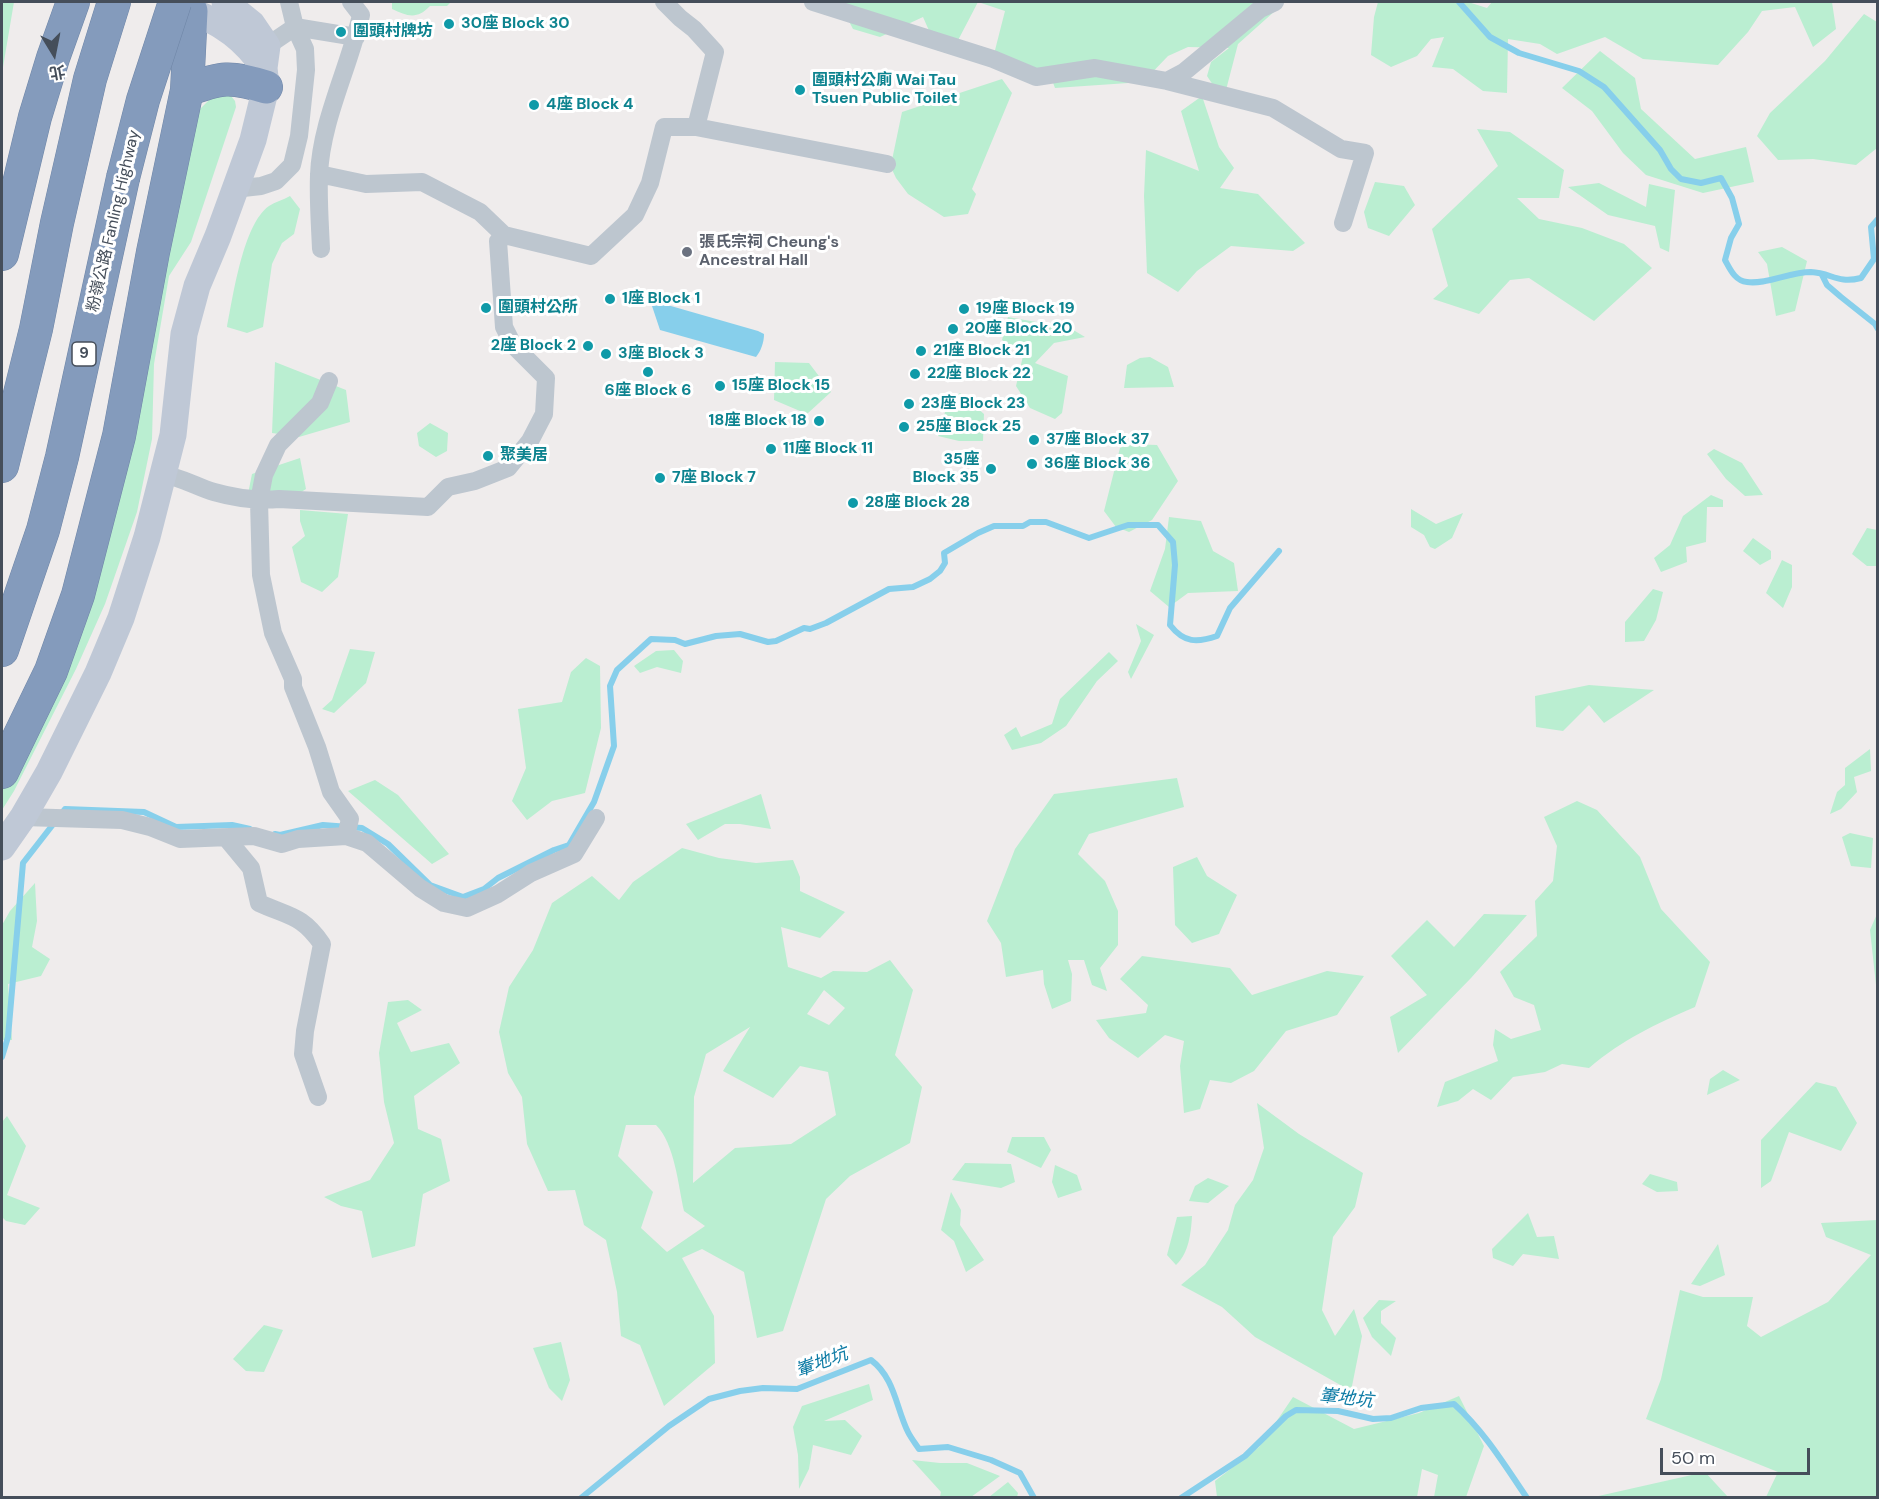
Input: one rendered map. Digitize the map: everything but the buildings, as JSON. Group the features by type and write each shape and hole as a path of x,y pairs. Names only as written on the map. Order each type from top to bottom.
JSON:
{"highway":[{"path":"2,254 35,117 73,2"},
{"path":"2,466 36,330 70,163 90,79 114,2"},
{"path":"2,772 51,671 78,595 119,435 153,252 187,90 182,4"},
{"name":"粉嶺公路 Fanling Highway","path":"2,650 43,530 62,457 123,178 143,100 182,4"},
{"path":"187,90 212,81 241,79 266,67"}],"main road":[{"path":"2,847 34,817 116,629 147,537 164,475 173,435 184,334 197,286 253,140 266,67 252,24 225,2"},
{"path":"182,4 238,35 266,67"}],"street":[{"path":"234,189 261,186 276,181 291,165 299,136 306,70 304,49 295,27 289,2"},
{"path":"321,249 319,174 326,133 361,15 351,2"},
{"path":"664,2 694,29 714,52 696,127"},
{"path":"813,2 993,59 1036,77 1095,68 1167,81 1273,108 1341,149 1365,153 1343,223"},
{"path":"1167,81 1184,72 1260,9 1275,2"},
{"path":"266,67 295,27"},
{"path":"295,27 356,37"},
{"path":"319,174 366,184 422,182 480,212 504,235 591,256 635,214 650,183 664,127 696,127 887,164"},
{"path":"164,475 174,476 214,492 259,501 279,499 428,507 448,487 475,481 508,468 530,441 544,414 546,378 513,345 504,327 498,241 504,235"},
{"path":"329,381 320,403 278,445 264,475 259,501 261,575 273,633 317,747 331,792 348,829 420,888 444,903 467,908 498,894 531,873 574,854 596,818"},
{"path":"34,817 122,820 150,827 180,839 254,837 282,844 348,829"},
{"path":"228,839 251,868 259,903 296,917 310,927 322,944 305,1031 303,1054 318,1097"}],"green space":[{"path":"2,2 14,2 2,73"},
{"path":"392,2 451,2 447,6 430,6 421,13 412,15 392,9"},
{"path":"839,2 978,2 954,48 938,51 923,17 880,37 853,29"},
{"path":"978,2 1285,2 1238,44 1226,90 1213,85 1207,76 1211,62 1229,48 1188,47 1168,56 1143,82 1055,88 1049,72 993,58 1005,11"},
{"path":"1378,2 1468,2 1487,8 1492,2 1832,2 1836,29 1813,47 1795,7 1762,11 1748,32 1718,65 1643,59 1605,37 1557,54 1540,44 1508,39 1507,93 1483,91 1453,69 1432,67 1444,37 1431,39 1417,56 1391,67 1371,55 1374,17"},
{"path":"1864,14 1877,22 1877,148 1856,165 1813,159 1778,160 1757,136 1770,113 1825,61"},
{"path":"1600,51 1635,78 1641,109 1695,159 1746,147 1754,182 1703,193 1646,175 1623,153 1592,111 1562,88"},
{"path":"1002,79 1012,93 972,189 976,194 968,214 944,217 908,194 896,178 888,161 892,160 902,112"},
{"path":"222,95 231,96 236,107 191,242 169,276 154,364 152,439 137,512 105,604 76,669 2,810 2,784 63,664 197,112 209,100"},
{"path":"1202,96 1219,147 1234,168 1220,188 1258,194 1305,243 1293,251 1231,246 1197,271 1178,292 1147,273 1144,196 1146,150 1199,171 1181,111"},
{"path":"1477,129 1510,132 1564,170 1559,198 1517,198 1539,219 1582,228 1624,244 1652,268 1594,321 1529,278 1510,280 1479,314 1433,299 1448,286 1432,229 1498,166"},
{"path":"1375,182 1404,186 1415,205 1389,236 1368,228 1364,212"},
{"path":"1599,183 1646,207 1649,184 1675,190 1669,252 1660,248 1655,226 1608,215 1568,187"},
{"path":"290,196 300,209 294,234 282,243 272,264 263,327 247,333 227,327 240,262 252,228 269,206"},
{"path":"1782,247 1807,261 1795,311 1776,316 1767,264 1758,252"},
{"path":"1008,317 1070,328 1085,337 1054,343 1035,363 1068,376 1062,413 1055,419 1030,408 1016,386 1023,356 1002,340"},
{"path":"1150,357 1168,367 1174,387 1124,388 1127,365 1140,358"},
{"path":"275,362 346,390 350,422 299,437 272,433"},
{"path":"775,362 809,363 831,392 807,414 774,400"},
{"path":"960,393 984,414 983,441 959,441 938,436 948,402"},
{"path":"430,423 448,433 447,451 436,457 419,446 417,433"},
{"path":"1129,444 1157,445 1178,481 1152,520 1129,532 1116,527 1104,511 1120,448"},
{"path":"1714,449 1742,463 1763,495 1745,496 1726,479 1707,454"},
{"path":"300,458 306,489 279,506 248,494 252,474"},
{"path":"1711,495 1723,500 1723,507 1707,507 1706,542 1686,547 1687,562 1661,572 1654,558 1670,545 1683,516"},
{"path":"1411,509 1436,524 1463,513 1452,538 1435,549 1430,547 1424,535 1411,527"},
{"path":"300,510 348,514 338,577 322,592 301,582 292,547 305,536 300,521"},
{"path":"1169,517 1201,521 1213,551 1234,563 1238,591 1188,593 1169,607 1150,591 1165,549"},
{"path":"1867,528 1877,530 1877,566 1867,566 1852,554"},
{"path":"1753,538 1771,551 1771,559 1760,565 1743,551"},
{"path":"1782,560 1792,565 1792,587 1783,608 1766,593"},
{"path":"1653,589 1663,592 1656,620 1644,641 1625,642 1625,622"},
{"path":"1136,624 1154,635 1131,679 1128,672 1141,641"},
{"path":"350,649 375,652 366,683 334,713 322,709 332,700"},
{"path":"674,650 683,661 681,673 657,667 640,673 634,666 656,651"},
{"path":"1109,652 1118,661 1097,681 1066,726 1041,743 1012,750 1004,735 1016,727 1021,737 1052,724 1060,699"},
{"path":"586,658 600,666 601,728 585,793 552,801 527,820 512,801 526,768 518,709 562,702 571,672"},
{"path":"1589,685 1654,690 1604,723 1589,705 1563,731 1536,727 1535,696"},
{"path":"1870,749 1871,771 1854,777 1857,792 1841,809 1830,814 1837,792 1845,785 1845,768"},
{"path":"1177,778 1184,807 1089,834 1078,854 1105,881 1118,911 1118,945 1100,968 1107,991 1092,985 1084,960 1068,960 1072,974 1071,1001 1052,1009 1044,984 1043,970 1006,977 1001,943 987,921 1015,849 1054,794"},
{"path":"375,780 398,795 449,854 432,864 348,791"},
{"path":"761,794 771,829 725,824 698,840 686,824"},
{"path":"1577,801 1597,810 1640,857 1661,909 1710,962 1695,1007 1639,1033 1589,1068 1562,1064 1545,1072 1513,1077 1491,1100 1473,1089 1458,1101 1437,1107 1445,1082 1498,1061 1493,1045 1495,1029 1511,1039 1541,1030 1534,1005 1514,997 1500,972 1537,936 1535,901 1553,881 1557,846 1544,817"},
{"path":"1850,833 1873,838 1871,868 1851,866 1842,837"},
{"path":"682,848 719,858 756,863 793,860 800,877 800,891 845,912 820,938 781,927 788,967 821,978 833,971 867,972 890,960 913,990 895,1055 922,1087 910,1143 850,1176 826,1199 783,1331 757,1338 744,1272 702,1249 682,1258 714,1316 715,1363 664,1406 640,1345 621,1336 617,1292 606,1240 584,1225 575,1190 548,1191 527,1144 522,1097 508,1073 499,1032 509,987 533,950 552,903 592,876 619,900 633,882","holes":["824,990 845,1008 829,1025 807,1014","750,1027 723,1071 773,1098 800,1066 828,1072 836,1115 791,1144 735,1148 693,1183 694,1097 706,1054","626,1125 656,1125 668,1143 672,1154 684,1211 705,1226 667,1252 641,1228 653,1192 618,1156"]},
{"path":"1197,857 1207,876 1237,895 1219,934 1192,943 1175,925 1173,867"},
{"path":"35,883 37,921 32,947 50,959 41,976 8,984 12,1040 2,1040 2,925 10,911"},
{"path":"1484,914 1527,915 1471,978 1398,1053 1390,1017 1427,995 1391,956 1427,920 1454,947"},
{"path":"1877,914 1877,994 1870,930"},
{"path":"1142,956 1230,968 1252,995 1327,971 1364,976 1337,1015 1286,1031 1254,1071 1231,1083 1210,1080 1200,1109 1184,1113 1180,1066 1184,1041 1165,1035 1138,1058 1109,1038 1096,1020 1146,1013 1148,1005 1120,979"},
{"path":"408,1000 422,1010 397,1023 411,1052 449,1043 460,1063 414,1096 418,1129 441,1139 450,1181 423,1194 415,1246 372,1258 362,1211 341,1206 324,1197 370,1180 394,1143 384,1102 379,1053 388,1002"},
{"path":"1723,1070 1740,1080 1707,1095 1710,1079"},
{"path":"1816,1082 1836,1087 1857,1123 1841,1151 1789,1132 1771,1181 1761,1188 1761,1140"},
{"path":"1257,1103 1299,1134 1363,1173 1355,1207 1333,1237 1322,1310 1335,1336 1354,1309 1362,1336 1351,1391 1255,1337 1222,1307 1181,1285 1205,1265 1228,1230 1235,1205 1253,1180 1264,1148"},
{"path":"7,1116 26,1146 7,1195 40,1208 25,1225 6,1221 2,1217 2,1122"},
{"path":"1012,1137 1044,1137 1051,1150 1041,1168 1007,1152"},
{"path":"965,1163 1011,1164 1015,1182 1001,1188 952,1180"},
{"path":"1055,1165 1077,1175 1082,1190 1058,1198 1052,1182"},
{"path":"1650,1174 1677,1182 1678,1191 1657,1192 1642,1184"},
{"path":"1208,1178 1229,1186 1208,1203 1189,1201 1195,1186"},
{"path":"951,1192 961,1210 960,1225 984,1260 966,1272 954,1241 941,1230"},
{"path":"1528,1213 1537,1237 1554,1236 1559,1259 1523,1254 1513,1266 1493,1258 1492,1249"},
{"path":"1192,1216 1187,1249 1176,1265 1167,1255 1177,1217"},
{"path":"1877,1220 1877,1497 1766,1497 1778,1472 1646,1419 1661,1379 1680,1290 1703,1297 1753,1297 1747,1326 1761,1337 1828,1302 1871,1255 1826,1237 1821,1223"},
{"path":"1718,1244 1725,1275 1700,1286 1691,1284"},
{"path":"1379,1300 1396,1301 1381,1311 1381,1323 1396,1338 1391,1356 1372,1337 1363,1318"},
{"path":"264,1325 283,1330 264,1372 246,1371 233,1359"},
{"path":"561,1342 570,1380 562,1401 549,1388 533,1348"},
{"path":"869,1384 873,1400 824,1421 845,1420 862,1436 851,1455 813,1445 809,1469 799,1489 798,1455 793,1427 802,1406"},
{"path":"1459,1396 1484,1446 1466,1497 1434,1497 1438,1475 1422,1469 1417,1497 1217,1497 1215,1481 1259,1447 1293,1397 1354,1429 1419,1413"},
{"path":"912,1460 967,1463 1000,1476 971,1497 940,1497 941,1492"},
{"path":"1705,1472 1728,1497 1594,1497"},
{"path":"1008,1482 1018,1493 1017,1497 989,1497"}],"water":[{"path":"650,300 758,331 764,334 761,349 756,357 660,330"}],"waterway":[{"path":"1459,2 1490,37 1519,53 1579,71 1604,87 1660,150 1671,169 1681,179 1701,183 1721,178 1732,198 1739,224 1731,238 1725,260 1733,274 1739,279 1747,282 1762,282 1811,272 1846,280 1861,278 1874,259 1871,227 1878,219"},
{"path":"1822,275 1827,285 1875,324 1878,329"},
{"path":"275,834 280,835 323,825 362,828 388,844 430,885 463,897 484,889 498,878 554,850 569,845 594,802 614,746 610,686 617,670 651,639 675,640 685,644 716,636 740,634 768,642 776,641 804,628 810,629 826,623 889,589 913,587 930,579 940,571 945,563 944,553 978,533 994,526 1023,526 1030,522 1046,522 1089,538 1128,525 1158,525 1173,542 1175,565 1170,625 1186,638 1203,640 1217,636 1230,608 1279,551"},
{"path":"2,1057 8,1037 23,863 65,809 144,812 176,827 232,825 250,829"},
{"name":"輋地坑","path":"581,1498 669,1426 709,1399 763,1388 797,1389 871,1360 879,1367 890,1384 908,1432 919,1449 948,1447 991,1460 1020,1473 1034,1498"},
{"name":"輋地坑","path":"1181,1498 1245,1456 1286,1416 1296,1410 1338,1411 1373,1419 1391,1418 1421,1408 1454,1404 1465,1414 1502,1460 1527,1498"}],"place":[{"name":"30座 Block 30","path":"449,24"},
{"name":"圍頭村牌坊","path":"341,32"},
{"name":"圍頭村公廁 Wai Tau Tsuen Public Toilet","path":"800,90"},
{"name":"4座 Block 4","path":"534,105"},
{"name":"張氏宗祠 Cheung's Ancestral Hall","path":"687,252"},
{"name":"1座 Block 1","path":"610,299"},
{"name":"圍頭村公所","path":"486,308"},
{"name":"19座 Block 19","path":"964,309"},
{"name":"20座 Block 20","path":"953,329"},
{"name":"2座 Block 2","path":"588,346"},
{"name":"21座 Block 21","path":"921,351"},
{"name":"3座 Block 3","path":"606,354"},
{"name":"6座 Block 6","path":"648,372"},
{"name":"22座 Block 22","path":"915,374"},
{"name":"15座 Block 15","path":"720,386"},
{"name":"23座 Block 23","path":"909,404"},
{"name":"18座 Block 18","path":"819,421"},
{"name":"25座 Block 25","path":"904,427"},
{"name":"37座 Block 37","path":"1034,440"},
{"name":"11座 Block 11","path":"771,449"},
{"name":"聚美居","path":"488,456"},
{"name":"36座 Block 36","path":"1032,464"},
{"name":"35座 Block 35","path":"991,469"},
{"name":"7座 Block 7","path":"660,478"},
{"name":"28座 Block 28","path":"853,503"}]}
